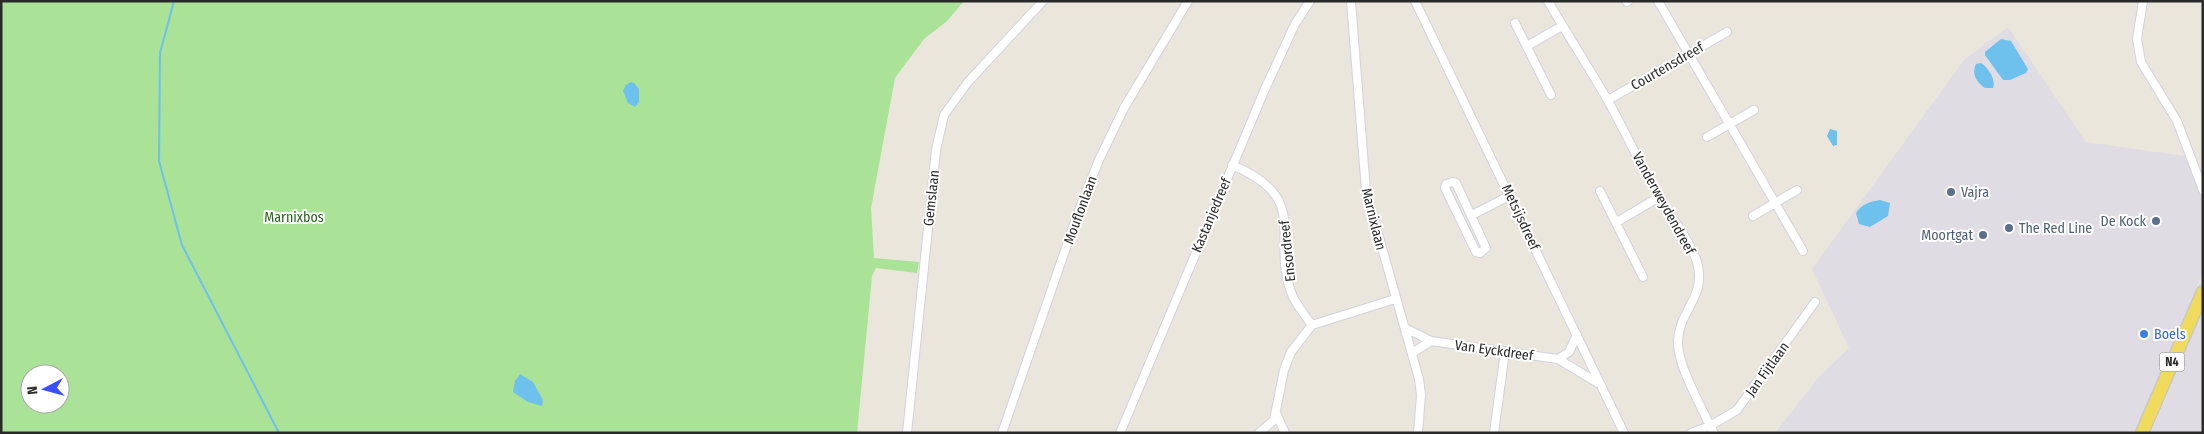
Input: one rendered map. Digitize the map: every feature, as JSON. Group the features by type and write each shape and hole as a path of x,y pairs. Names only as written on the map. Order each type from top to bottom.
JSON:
{"main road":[{"name":"N4","path":"2142,433 2203,292"}],"street":[{"name":"Gemslaan","path":"907,433 936,150 944,114 968,82 1043,1"},
{"name":"Mouflonlaan","path":"1002,433 1079,210 1099,160 1124,108 1188,1"},
{"name":"Kastanjedreef","path":"1120,433 1232,165 1295,24 1310,1"},
{"name":"Marnixlaan","path":"1351,1 1366,192 1395,299 1412,353 1421,395 1418,433"},
{"name":"Metsijsdreef","path":"1415,1 1511,195 1598,383 1624,433"},
{"name":"Vanderweydendreef","path":"1548,1 1608,100 1659,197 1692,250 1697,264 1699,287 1696,298 1684,318 1678,341 1679,356 1712,429"},
{"path":"1658,1 1803,251"},
{"path":"2143,1 2137,39 2141,62 2177,121 2203,190"},
{"path":"1515,23 1551,94"},
{"path":"1527,46 1562,26"},
{"name":"Courtensdreef","path":"1608,100 1727,32"},
{"path":"1707,137 1754,110"},
{"name":"Ensordreef","path":"1232,165 1249,172 1271,187 1279,200 1285,221 1286,260 1293,296 1312,326"},
{"path":"1456,183 1472,215 1486,248 1480,254 1476,252 1445,188 1446,184 1456,183"},
{"path":"1753,216 1798,190"},
{"path":"1600,191 1644,277"},
{"path":"1472,215 1511,195"},
{"path":"1617,222 1659,197"},
{"path":"1260,433 1274,420 1284,370 1291,352 1312,326 1395,299"},
{"name":"Jan Fijtlaan","path":"1712,429 1738,410 1815,302"},
{"name":"Van Eyckdreef","path":"1405,328 1431,340 1558,359 1598,383"},
{"path":"1558,359 1569,352 1576,335"},
{"path":"1412,353 1431,340"},
{"path":"1494,433 1505,351"},
{"path":"1276,413 1285,433"},
{"path":"1691,433 1712,429"}],"shaded area":[{"path":"2008,27 2086,142 2191,157 2203,189 2203,272 2135,433 1775,433 1819,377 1849,348 1812,269 1964,60"},
{"path":"2203,311 2203,433 2151,433"}],"green space":[{"name":"Marnixbos","path":"1,1 964,1 947,21 924,39 895,78 871,208 874,258 919,262 917,273 876,268 872,276 857,433 1,433"}],"water":[{"path":"2001,39 2011,41 2028,69 2026,73 2010,80 2003,80 1985,55 1985,52"},
{"path":"1981,63 1991,74 1994,81 1993,88 1985,88 1976,78 1974,72 1976,64"},
{"path":"631,82 639,89 639,102 635,107 628,103 623,91 626,85"},
{"path":"1830,129 1837,131 1837,145 1833,146 1827,136"},
{"path":"1880,200 1890,203 1888,216 1870,227 1859,224 1856,213 1858,210 1866,204"},
{"path":"520,374 533,382 543,400 542,406 528,402 513,392 515,381"}],"waterway":[{"path":"174,1 160,53 159,161 182,245 279,433"}],"place":[{"name":"Vajra","path":"1951,192"},
{"name":"De Kock","path":"2156,221"},
{"name":"The Red Line","path":"2009,228"},
{"name":"Moortgat","path":"1983,235"},
{"name":"Boels","path":"2144,334"}]}
